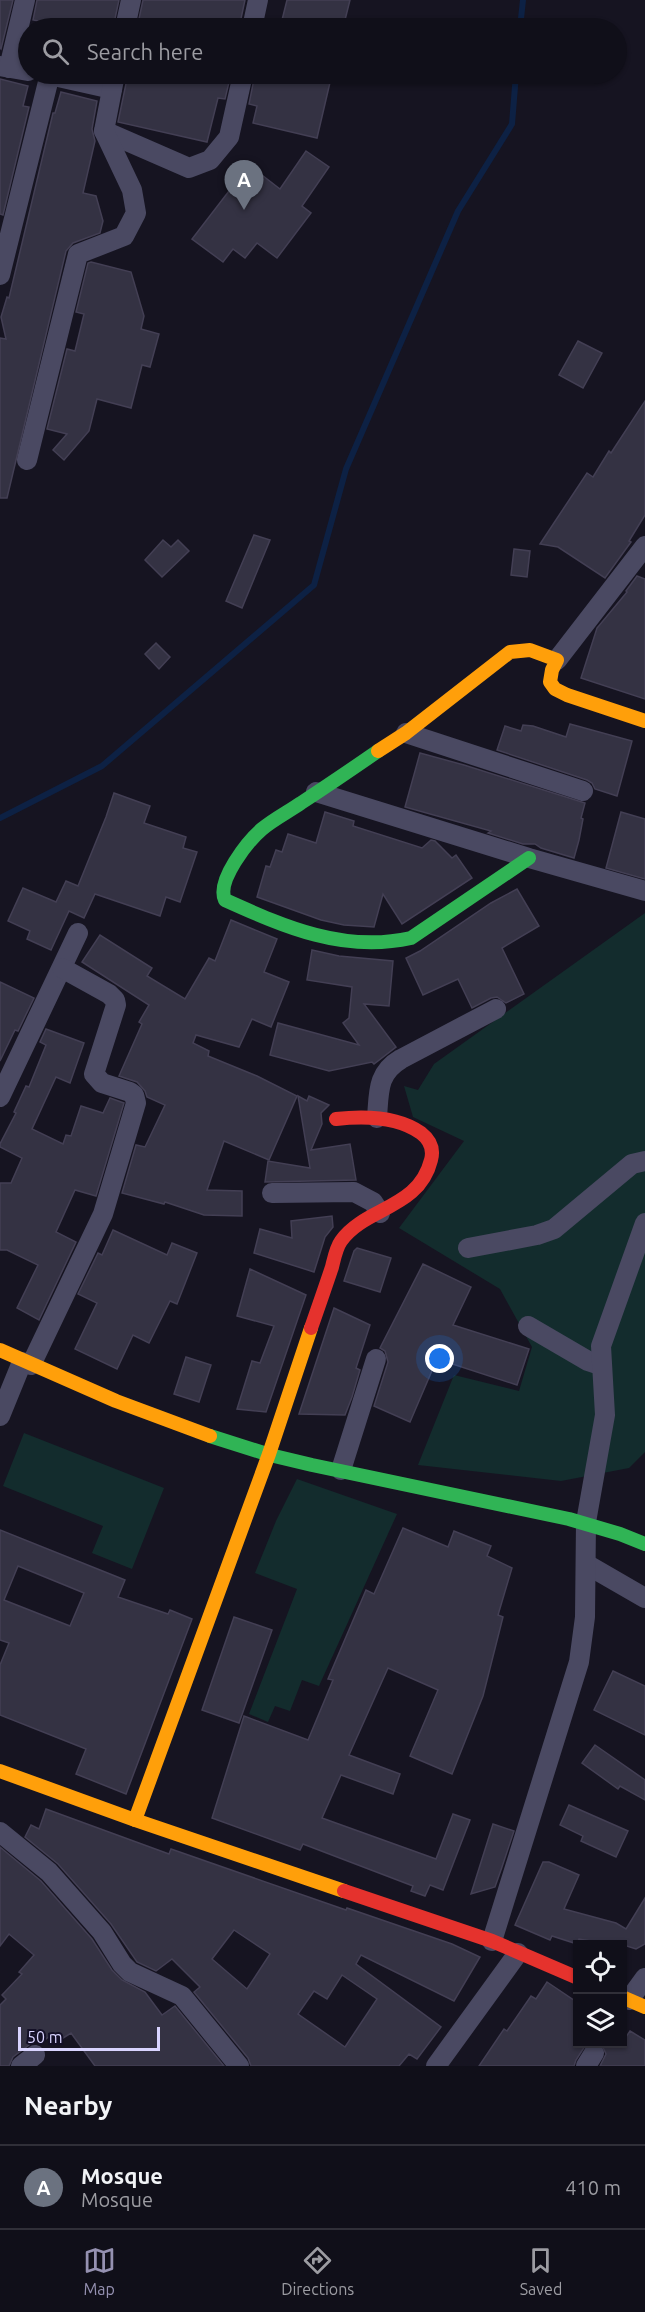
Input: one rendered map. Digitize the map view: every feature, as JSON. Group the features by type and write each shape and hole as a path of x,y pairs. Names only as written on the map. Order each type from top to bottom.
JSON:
{"street":[{"path":"19,18 25,0"},
{"path":"127,18 131,0"},
{"path":"254,18 258,0"},
{"path":"4,67 18,22"},
{"path":"0,275 5,232 47,84"},
{"path":"27,460 78,254 124,236 136,213 132,190 104,131 113,84"},
{"path":"104,131 189,168 210,160 229,137 241,84"},
{"path":"643,552 557,660 550,682 555,689 567,695 645,721"},
{"path":"529,858 411,938 395,943 354,941 315,934 261,916 224,899 223,891 227,877 247,844 262,829 406,733 510,652 530,650 557,660"},
{"path":"406,733 583,791"},
{"path":"316,792 529,858 645,891"},
{"path":"0,1097 78,933"},
{"path":"0,1416 103,1214 136,1103 134,1095 130,1092 102,1083 94,1074 116,1005 115,1000 109,994 62,968"},
{"path":"377,1118 380,1082 387,1069 401,1059 496,1009"},
{"path":"135,1820 269,1454 340,1242 358,1225 403,1200 415,1189 430,1167 432,1151 430,1143 422,1133 397,1122 377,1118 336,1119"},
{"path":"468,1248 537,1235 554,1228 632,1164 645,1161"},
{"path":"272,1193 354,1192 368,1198 380,1213"},
{"path":"492,1941 579,1662 585,1617 586,1522 605,1415 600,1365 602,1339 645,1223"},
{"path":"528,1326 588,1361 600,1365"},
{"path":"0,1350 27,1364 165,1420 269,1454 449,1495 500,1503 586,1522 645,1544"},
{"path":"341,1470 376,1359"},
{"path":"586,1564 645,1598"},
{"path":"0,1771 135,1820 492,1941 573,1976"},
{"path":"0,1832 49,1872 102,1932 122,1964 130,1972 182,1996 239,2066"},
{"path":"436,2066 519,1953"},
{"path":"632,2002 645,1978"}],"green space":[{"path":"645,913 645,1452 629,1468 561,1481 418,1465 454,1375 519,1391 532,1347 500,1289 399,1228 464,1141 413,1117 404,1086 418,1090 434,1064"},
{"path":"24,1433 164,1488 132,1569 92,1553 103,1526 3,1486"},
{"path":"297,1479 397,1514 319,1686 302,1680 290,1711 275,1706 268,1722 249,1714 297,1589 255,1573 276,1521"}],"building":[{"path":"0,0 13,0 1,49 0,48"},
{"path":"37,0 119,0 115,18 33,18"},
{"path":"143,0 245,0 241,18 139,18"},
{"path":"287,0 350,0 346,18 282,18"},
{"path":"0,79 28,86 23,106 29,107 3,215 0,214"},
{"path":"126,84 229,84 225,99 218,98 207,142 118,122"},
{"path":"253,84 330,84 317,138 253,123 257,106 249,104"},
{"path":"61,92 97,101 92,129 95,141 83,193 96,196 103,221 100,233 73,243 66,251 7,498 0,498 0,338 6,339 1,317 7,297 9,298 53,113 55,113"},
{"path":"306,151 329,167 302,206 311,213 277,258 257,243 245,258 233,249 223,262 192,239 249,165 280,189"},
{"path":"88,263 131,272 144,316 141,329 159,334 150,367 142,365 131,408 97,399 89,431 64,460 53,450 67,434 47,429 67,349 75,351 84,314 76,312"},
{"path":"578,341 602,353 583,388 559,375"},
{"path":"645,401 645,515 629,541 631,542 605,578 558,547 540,544 587,473 593,477"},
{"path":"254,535 270,540 242,608 226,601"},
{"path":"163,540 171,547 178,540 189,551 162,577 145,560"},
{"path":"514,549 530,551 527,577 511,575"},
{"path":"637,576 645,579 645,699 581,678 597,628 627,592"},
{"path":"156,643 170,657 159,669 145,654"},
{"path":"570,724 632,741 617,796 595,789 587,780 497,750 505,726 521,731 523,725 533,726 566,737"},
{"path":"420,753 585,803 574,858 535,844 523,844 488,833 491,831 405,807"},
{"path":"114,793 150,806 144,823 186,837 183,848 197,852 180,902 166,897 160,916 95,894 84,918 69,911 51,950 27,939 30,931 8,921 23,888 56,902 66,881 78,886"},
{"path":"325,812 354,821 353,826 422,848 431,840 435,841 452,858 456,855 472,878 402,924 383,894 374,927 344,925 321,920 257,897 266,866 270,867 276,850 282,852 288,834 316,843"},
{"path":"621,812 645,819 645,879 606,868"},
{"path":"517,889 539,926 502,948 524,994 506,1003 497,997 491,998 472,1008 458,979 423,995 406,958 491,903"},
{"path":"231,920 277,939 264,972 289,982 271,1027 252,1019 239,1047 196,1035 193,1043 209,1051 208,1056 257,1076 297,1096 269,1160 224,1141 207,1190 242,1191 242,1216 204,1215 165,1202 164,1204 122,1193 136,1145 145,1147 165,1105 147,1097 137,1082 119,1076 142,1024 139,1022 149,1005 82,962 100,935 152,968 147,976 185,999 209,958 215,961"},
{"path":"312,950 339,956 393,961 389,1006 364,1004 396,1047 374,1064 372,1062 329,1071 270,1055 278,1023 359,1045 343,1023 349,1018 352,987 307,980"},
{"path":"0,982 34,998 0,1061"},
{"path":"46,1029 84,1043 70,1083 56,1077 32,1129 63,1144 66,1135 71,1136 81,1106 103,1113 110,1098 124,1103 96,1196 75,1190 56,1232 76,1242 39,1320 17,1308 38,1265 7,1250 0,1250 0,1183 11,1183 22,1158 0,1147 0,1144 16,1113 14,1112 26,1086 29,1087 46,1045 40,1042"},
{"path":"298,1096 307,1101 309,1096 329,1105 321,1113 322,1124 311,1150 350,1144 356,1180 265,1182 268,1161 310,1168"},
{"path":"332,1216 333,1227 325,1237 314,1272 254,1253 260,1229 292,1238 291,1221"},
{"path":"113,1230 167,1255 172,1243 197,1253 177,1304 170,1301 149,1343 133,1335 117,1369 75,1349 97,1303 78,1294 98,1253 102,1255"},
{"path":"357,1248 391,1258 380,1292 344,1281"},
{"path":"423,1264 471,1287 453,1325 529,1349 517,1385 437,1359 410,1422 374,1406 388,1362 385,1351 380,1348"},
{"path":"250,1269 306,1295 266,1412 237,1409 252,1361 260,1363 274,1326 237,1316"},
{"path":"334,1308 370,1325 356,1368 360,1370 352,1397 345,1415 299,1414"},
{"path":"186,1357 211,1365 199,1402 174,1394"},
{"path":"403,1528 448,1547 454,1531 491,1546 487,1556 512,1568 498,1615 503,1617 483,1696 452,1774 410,1756 438,1690 388,1668 349,1755 400,1774 393,1794 341,1775 322,1818 436,1859 453,1814 470,1820 443,1890 430,1885 425,1896 411,1891 413,1886 303,1844 300,1850 212,1818 244,1716 308,1740 333,1680 328,1679 366,1590 374,1594"},
{"path":"0,1530 125,1580 118,1597 168,1614 170,1610 192,1619 126,1794 76,1774 86,1749 0,1715 0,1665 9,1643 0,1640","holes":["18,1566 84,1593 70,1626 4,1600"]},
{"path":"234,1617 272,1630 239,1723 202,1710"},
{"path":"613,1671 645,1686 645,1735 594,1710"},
{"path":"595,1745 645,1780 645,1800 620,1786 618,1789 582,1763"},
{"path":"569,1805 628,1831 616,1857 581,1841 583,1836 560,1825"},
{"path":"46,1809 169,1854 171,1849 346,1910 347,1908 452,1944 480,1957 454,2001 361,1955 356,1964 441,2027 417,2059 409,2054 399,2066 251,2066 248,2058 194,1992 200,1987 172,1959 156,1971 137,1962 111,1924 58,1864 25,1837 31,1825 39,1829","holes":["234,1930 270,1954 247,1989 212,1959","342,1975 377,1999 345,2047 298,2014 314,1991 327,1999"]},
{"path":"493,1824 514,1831 495,1887 471,1894"},
{"path":"0,1847 41,1881 92,1939 112,1970 122,1980 145,1992 162,2015 175,2006 224,2066 95,2066 71,2033 60,2040 53,2033 46,2039 40,2033 13,2057 9,2066 0,2066 0,2005 6,1999 2,1995 22,1974 19,1972 34,1955 9,1934 0,1946"},
{"path":"543,1862 549,1862 579,1875 564,1909 616,1923 626,1929 645,1898 645,1944 636,1949 627,1946 627,1940 579,1939 573,1940 573,1943 552,1936 550,1940 515,1925"},
{"path":"547,1982 573,2000 573,2048 584,2048 574,2066 479,2066 504,2029 507,2031 531,1996 536,1999"},
{"path":"630,2031 645,2040 645,2066 600,2066 606,2054 603,2048 627,2048 627,2036"}],"waterway":[{"path":"521,18 523,0"},
{"path":"0,818 102,766 314,585 346,469 458,211 512,124 515,84"}],"traffic: fast":[{"path":"378,751 262,829 242,852 229,872 223,892 225,900 315,935 339,940 386,942 411,938 529,858"},
{"path":"210,1436 270,1455 312,1465 569,1519 645,1544"}],"traffic: slow":[{"path":"378,751 406,733 510,652 530,650 557,660 550,682 555,689 645,721"},
{"path":"135,1820 269,1454 311,1328"},
{"path":"0,1350 116,1401 210,1436"},
{"path":"0,1771 135,1820 344,1891"},
{"path":"627,1999 645,2007"}],"traffic: jam":[{"path":"311,1328 341,1241 351,1230 415,1189 425,1176 432,1156 429,1142 412,1127 380,1118 336,1119"},
{"path":"344,1891 492,1941 573,1976"}],"place":[{"name":"Mosque","path":"244,210"}]}
